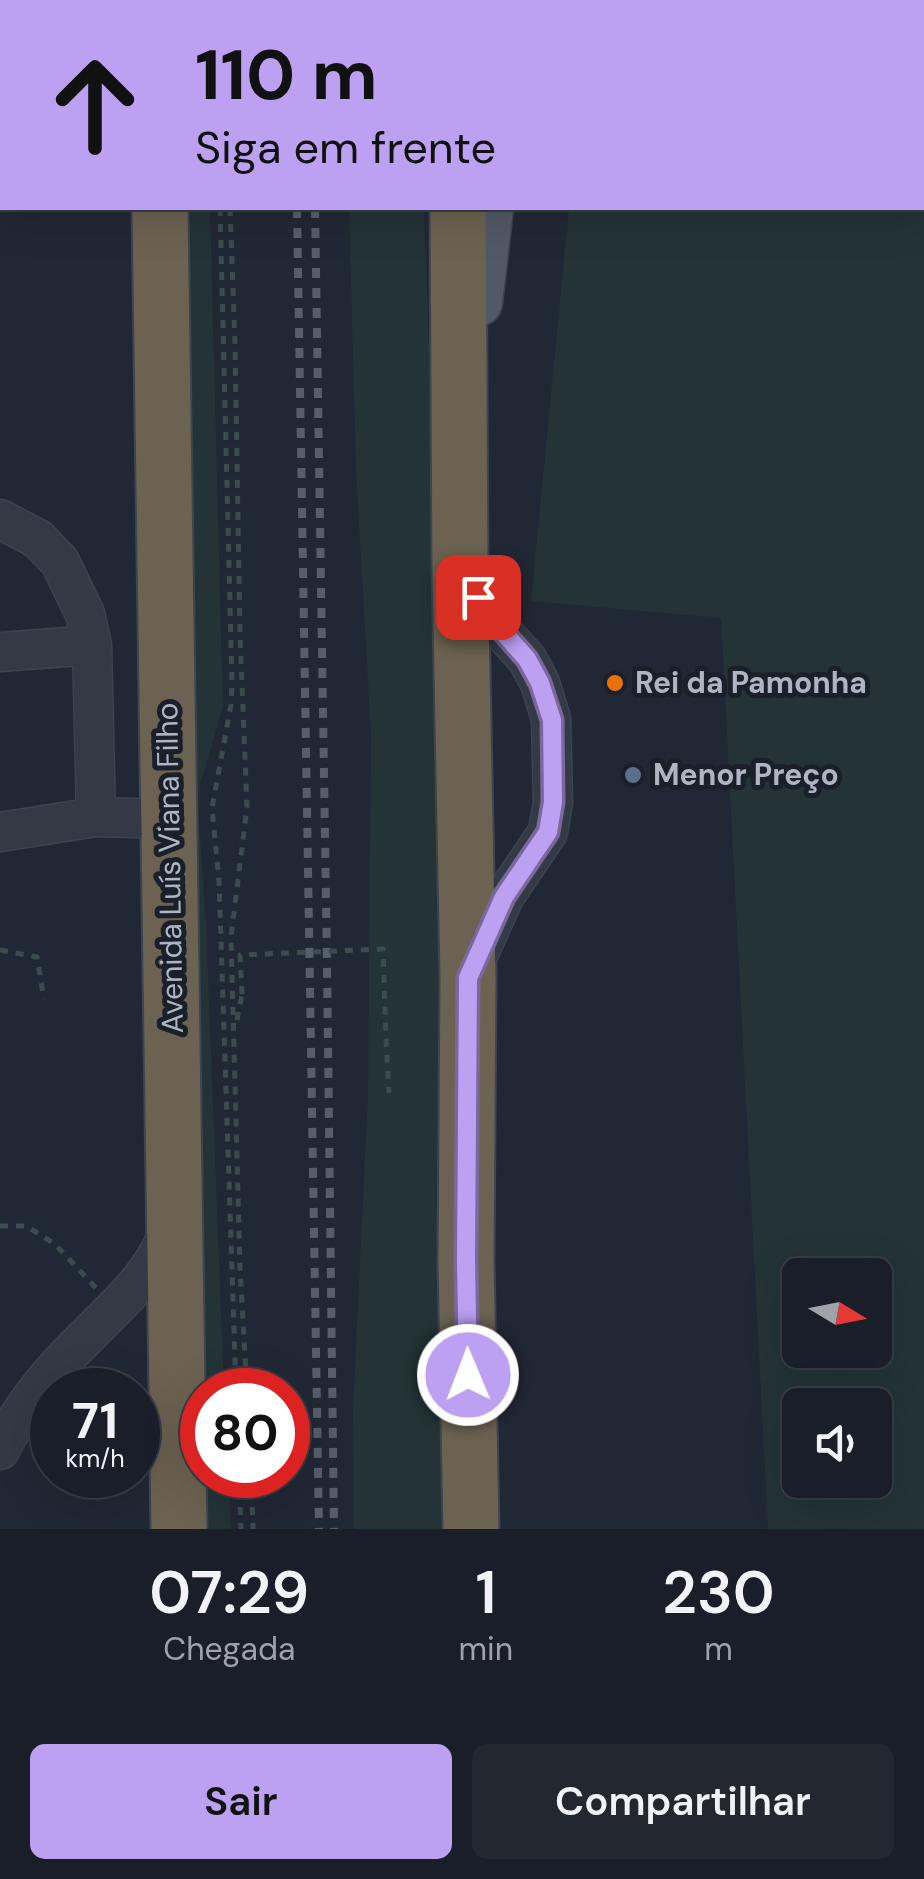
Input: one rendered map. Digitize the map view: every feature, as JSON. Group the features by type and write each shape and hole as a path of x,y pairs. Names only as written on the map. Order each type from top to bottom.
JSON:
{"highway":[{"name":"Avenida Luís Viana Filho","path":"160,210 180,1529"},
{"path":"458,210 471,1529"}],"main road":[{"path":"460,470 489,210"}],"street":[{"path":"0,519 38,539 60,562 85,614 92,645 96,818"},
{"path":"460,570 496,624 527,659 552,720 553,802 548,832 504,897 468,978"},
{"path":"0,652 92,645"},
{"path":"0,832 96,818 168,819"},
{"path":"0,1450 48,1377 150,1270 175,1220"}],"path":[{"path":"220,210 232,683 212,808 219,880 235,1368"},
{"path":"230,210 247,807 231,937 246,1368"},
{"path":"226,1067 242,994 240,955 383,949 389,1093"},
{"path":"0,950 37,957 44,999"},
{"path":"0,1226 26,1226 55,1244 114,1310"},
{"path":"240,1498 241,1529"},
{"path":"251,1498 252,1529"}],"shaded area":[{"path":"182,210 210,210 223,707 200,785 223,1368 203,1368"},
{"path":"349,210 424,210 433,455 439,1355 446,1529 354,1529 353,1411 368,1094 371,735 356,469"},
{"path":"569,210 924,210 924,1529 768,1529 721,618 531,601"},
{"path":"204,1498 229,1498 231,1529 205,1529"}],"railway":[{"path":"297,210 319,1529"},
{"path":"315,210 334,1529"}],"place":[{"name":"Rei da Pamonha","path":"615,683"},
{"name":"Menor Preço","path":"633,775"}],"route":[{"path":"468,1375 468,978 504,897 548,832 553,802 552,720 540,683 527,659 478,597"}]}
